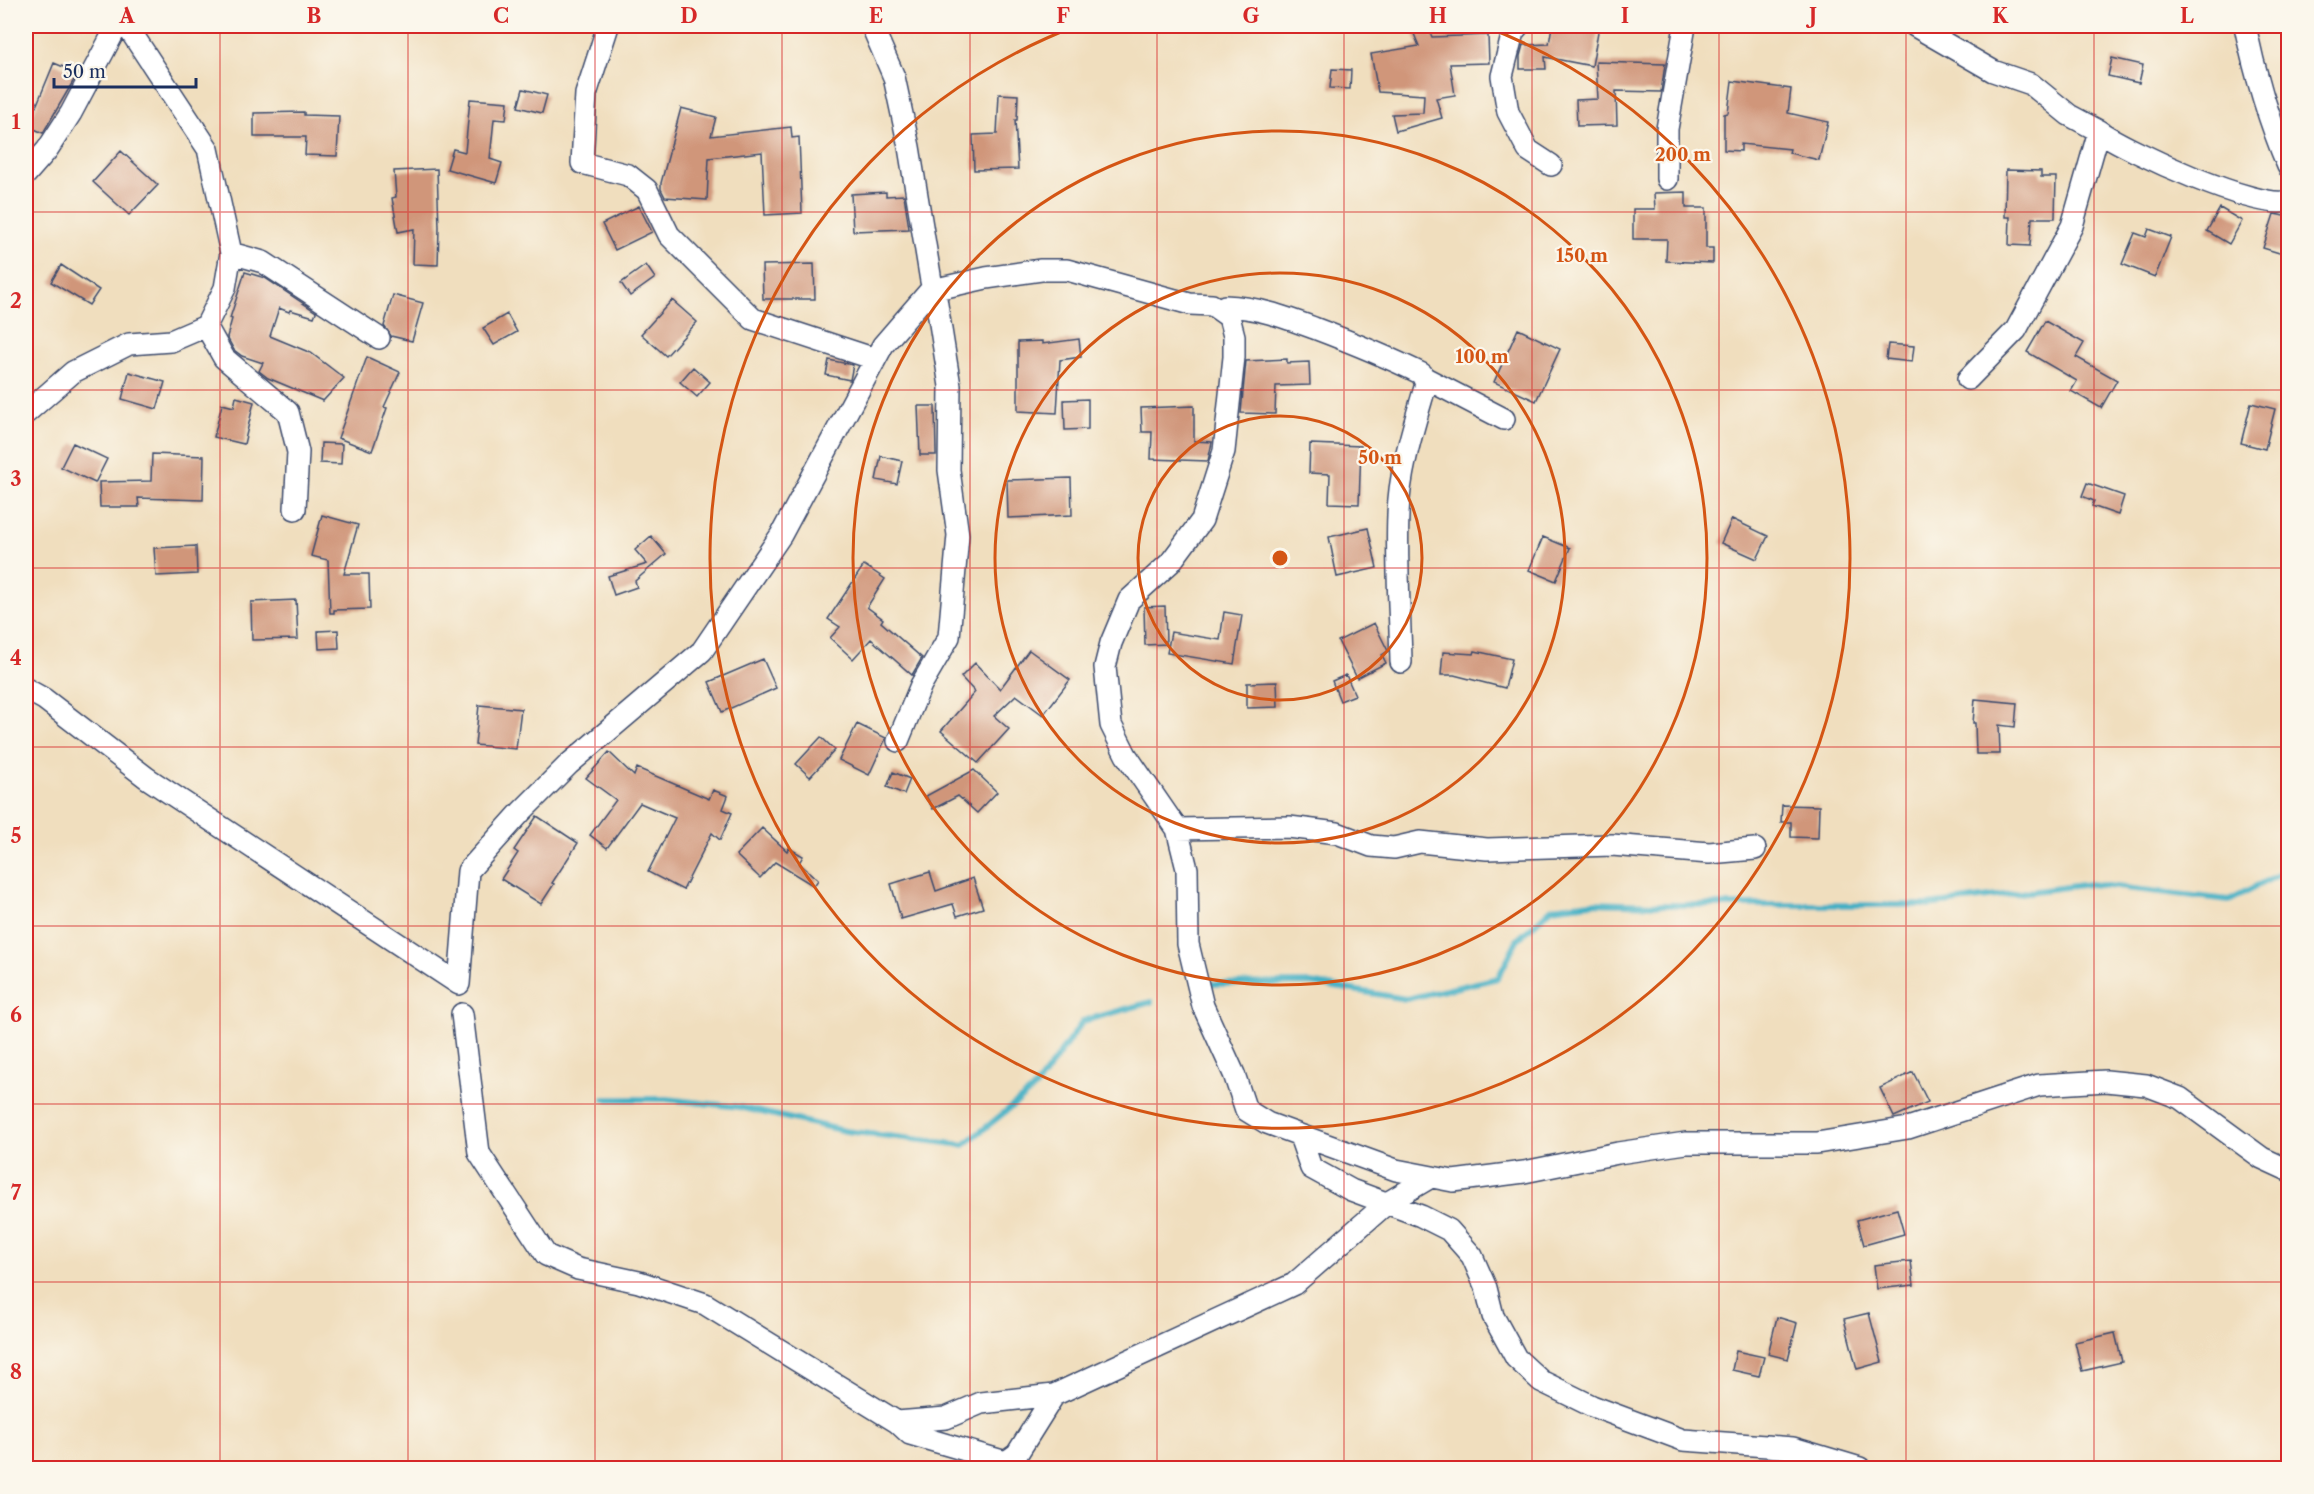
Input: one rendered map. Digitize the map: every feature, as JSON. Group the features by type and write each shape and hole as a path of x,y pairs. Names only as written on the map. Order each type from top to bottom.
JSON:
{"street":[{"path":"26,174 47,150 71,113 117,26"},
{"path":"26,413 73,372 129,344 171,341 206,326 225,288 231,254 208,148 127,26"},
{"path":"608,26 586,94 582,163 628,175 646,190 669,236 753,319 875,359"},
{"path":"872,26 894,77 909,147 931,281 934,286 950,386 949,470 958,536 949,637 921,685 898,741"},
{"path":"1518,26 1513,32 1502,76 1508,112 1528,150 1551,165"},
{"path":"1667,179 1667,129 1685,26"},
{"path":"1915,26 1993,71 2031,84 2069,115 2158,161 2250,198 2282,203 2289,201"},
{"path":"2245,26 2253,65 2277,140 2289,166"},
{"path":"1968,379 2016,330 2072,226 2099,131"},
{"path":"231,254 263,262 379,338"},
{"path":"934,286 942,288 986,278 1041,270 1067,270 1190,304 1212,305 1229,317 1234,336 1233,369 1224,451 1202,520 1170,563 1129,600 1111,643 1105,667 1111,725 1126,755 1176,830 1187,868 1188,944 1203,1006 1234,1074 1246,1110 1267,1123 1396,1170 1453,1180 1524,1172 1686,1143 1817,1143 1908,1128 2039,1085 2106,1081 2146,1085 2180,1098 2262,1158 2289,1170"},
{"path":"26,689 44,699 147,778 459,984 468,871 569,764 702,651 781,535 883,345 934,286"},
{"path":"1223,311 1225,306 1267,311 1373,350 1504,419"},
{"path":"206,326 224,358 288,412 298,452 295,509"},
{"path":"1401,663 1398,513 1412,430 1426,384 1425,378"},
{"path":"1176,830 1289,827 1337,833 1371,846 1394,848 1420,842 1487,849 1612,845 1709,853 1755,849"},
{"path":"462,1014 479,1153 546,1255 578,1269 639,1282 705,1304 897,1422 910,1434 1007,1465 1017,1454 1054,1395"},
{"path":"1300,1136 1311,1168 1351,1190 1421,1215 1449,1230 1472,1256 1486,1288 1493,1316 1516,1358 1540,1381 1592,1406 1683,1440 1793,1448 1860,1468"},
{"path":"897,1422 946,1418 981,1403 1054,1395 1294,1284 1387,1203 1431,1177"}],"building":[{"path":"1552,26 1599,26 1592,66 1545,57 1546,69 1520,69 1523,45 1549,44"},
{"path":"1428,28 1432,37 1488,35 1489,63 1450,64 1455,95 1436,98 1442,118 1396,131 1392,114 1423,113 1424,95 1378,92 1371,54 1419,46 1414,34"},
{"path":"2112,58 2143,65 2139,83 2108,76"},
{"path":"1596,62 1665,64 1661,92 1616,91 1617,125 1577,126 1576,100 1598,99"},
{"path":"54,63 78,73 43,133 28,126"},
{"path":"1332,69 1351,70 1350,89 1330,88"},
{"path":"1732,81 1791,89 1788,113 1828,122 1819,160 1789,153 1790,149 1741,144 1741,151 1724,150 1724,114 1728,113"},
{"path":"523,89 547,95 542,113 518,107"},
{"path":"999,94 1018,95 1017,120 1015,120 1018,169 974,170 973,135 997,134"},
{"path":"470,99 508,102 506,120 494,119 490,159 502,163 496,183 447,169 453,149 465,152"},
{"path":"681,108 716,117 711,136 791,127 792,138 799,137 802,213 765,215 762,152 709,158 707,200 665,197 661,183"},
{"path":"304,112 304,115 339,116 337,156 305,155 306,137 254,137 254,113"},
{"path":"121,151 158,185 129,215 93,182"},
{"path":"437,169 438,265 413,264 414,229 398,232 392,198 396,197 394,171"},
{"path":"2006,170 2041,171 2041,177 2056,177 2055,218 2032,218 2030,246 2009,245 2010,217 2005,217"},
{"path":"886,192 886,196 904,195 909,229 853,231 851,194"},
{"path":"1686,192 1686,208 1706,208 1706,248 1713,248 1713,263 1666,261 1667,239 1633,239 1633,209 1655,209 1654,193"},
{"path":"639,206 652,232 615,250 602,224"},
{"path":"2220,208 2242,221 2229,244 2207,231"},
{"path":"2274,214 2289,217 2289,256 2263,248"},
{"path":"2149,229 2171,237 2155,277 2122,264 2135,233 2146,237"},
{"path":"814,264 815,299 763,299 762,265"},
{"path":"61,265 99,290 89,305 51,282"},
{"path":"646,265 655,278 630,296 621,283"},
{"path":"245,272 265,278 316,312 314,317 279,308 270,336 311,353 344,378 323,401 268,378 259,371 263,363 242,356 234,350 227,337 232,319 230,318"},
{"path":"393,295 423,303 412,341 391,336 384,326"},
{"path":"672,300 697,322 666,356 641,334"},
{"path":"507,314 517,332 494,345 483,328"},
{"path":"2045,321 2084,343 2076,357 2117,380 2101,408 2071,391 2077,381 2027,352"},
{"path":"1518,329 1560,349 1536,401 1494,382"},
{"path":"1079,339 1081,357 1060,360 1057,413 1018,411 1018,342 1042,341 1042,344"},
{"path":"1888,344 1914,346 1912,362 1886,359"},
{"path":"367,357 400,372 384,407 387,408 372,451 338,438"},
{"path":"1287,359 1287,363 1309,362 1310,385 1276,386 1275,414 1241,413 1246,361"},
{"path":"829,360 853,365 850,380 826,375"},
{"path":"693,367 710,382 697,397 680,382"},
{"path":"129,372 165,382 157,409 122,399"},
{"path":"236,397 254,402 244,444 214,437 222,404 234,407"},
{"path":"1088,399 1088,429 1065,430 1064,400"},
{"path":"2251,403 2275,409 2265,449 2241,443"},
{"path":"918,406 935,406 936,455 920,455"},
{"path":"1194,406 1194,441 1212,442 1208,461 1151,459 1152,432 1142,432 1141,408"},
{"path":"73,443 107,459 95,483 61,467"},
{"path":"321,443 342,444 341,464 320,463"},
{"path":"1310,444 1361,446 1359,504 1329,503 1330,474 1309,473"},
{"path":"152,454 204,456 203,500 138,498 139,507 100,507 99,482 151,481"},
{"path":"881,456 902,461 897,484 876,480"},
{"path":"1071,478 1072,515 1008,518 1007,480"},
{"path":"2087,483 2124,496 2118,515 2092,506 2094,501 2082,496"},
{"path":"322,515 358,525 344,574 369,574 370,609 334,610 334,613 330,613 328,560 311,556"},
{"path":"1732,519 1768,536 1757,559 1721,543"},
{"path":"1368,528 1377,568 1337,577 1329,537"},
{"path":"651,536 666,554 635,581 637,587 614,595 608,576 647,564 635,550"},
{"path":"1543,537 1570,548 1556,581 1529,570"},
{"path":"196,546 197,574 156,576 154,548"},
{"path":"864,565 885,579 867,607 883,619 881,622 922,658 912,675 871,639 853,659 830,638 840,627 828,619"},
{"path":"296,600 298,639 252,640 251,602"},
{"path":"1165,606 1166,644 1145,645 1144,607"},
{"path":"1224,612 1242,615 1234,664 1167,653 1171,632 1220,640"},
{"path":"1374,623 1388,651 1382,655 1386,663 1357,678 1338,641"},
{"path":"338,630 339,648 319,649 318,631"},
{"path":"1029,650 1070,680 1043,715 1016,695 994,716 1009,729 978,763 941,731 975,692 961,677 975,663 1000,689"},
{"path":"1475,651 1512,659 1505,688 1454,675 1441,675 1443,652 1474,654"},
{"path":"763,659 776,688 722,712 709,682"},
{"path":"1346,675 1355,695 1340,701 1332,681"},
{"path":"1277,682 1278,707 1247,708 1247,683"},
{"path":"1975,699 2017,703 2015,727 1999,725 2000,754 1976,754 1975,723 1973,723"},
{"path":"479,705 521,709 516,749 475,745"},
{"path":"857,724 886,738 869,775 839,760"},
{"path":"821,737 835,750 810,777 796,764"},
{"path":"609,752 634,776 637,768 709,799 713,790 728,796 723,809 732,813 720,840 712,833 683,890 648,872 675,818 640,803 607,848 590,835 616,800 586,778"},
{"path":"974,770 997,792 977,813 958,796 933,809 926,796"},
{"path":"893,772 910,779 904,794 887,787"},
{"path":"1782,805 1819,806 1818,838 1791,837 1791,822 1781,822"},
{"path":"537,816 578,843 541,904 501,879 518,853 514,850"},
{"path":"762,828 787,851 789,848 803,856 799,863 818,880 814,886 775,862 760,878 736,855"},
{"path":"930,872 936,891 973,878 983,908 957,916 953,904 901,919 891,884"},
{"path":"1913,1072 1928,1102 1894,1117 1880,1088"},
{"path":"1897,1209 1904,1234 1864,1245 1857,1220"},
{"path":"1911,1261 1914,1285 1877,1289 1874,1265"},
{"path":"1869,1313 1882,1362 1857,1369 1844,1319"},
{"path":"1777,1317 1797,1323 1788,1359 1768,1354"},
{"path":"2115,1333 2122,1362 2082,1371 2075,1342"},
{"path":"1736,1351 1764,1357 1759,1376 1732,1370"}],"waterway":[{"path":"1202,984 1311,983 1406,999 1498,978 1517,940 1552,908 1590,903 1928,905 2090,884 2229,900 2288,870"},
{"path":"604,1099 666,1099 739,1107 845,1131 964,1145 1035,1088 1083,1021 1151,1002"}]}
